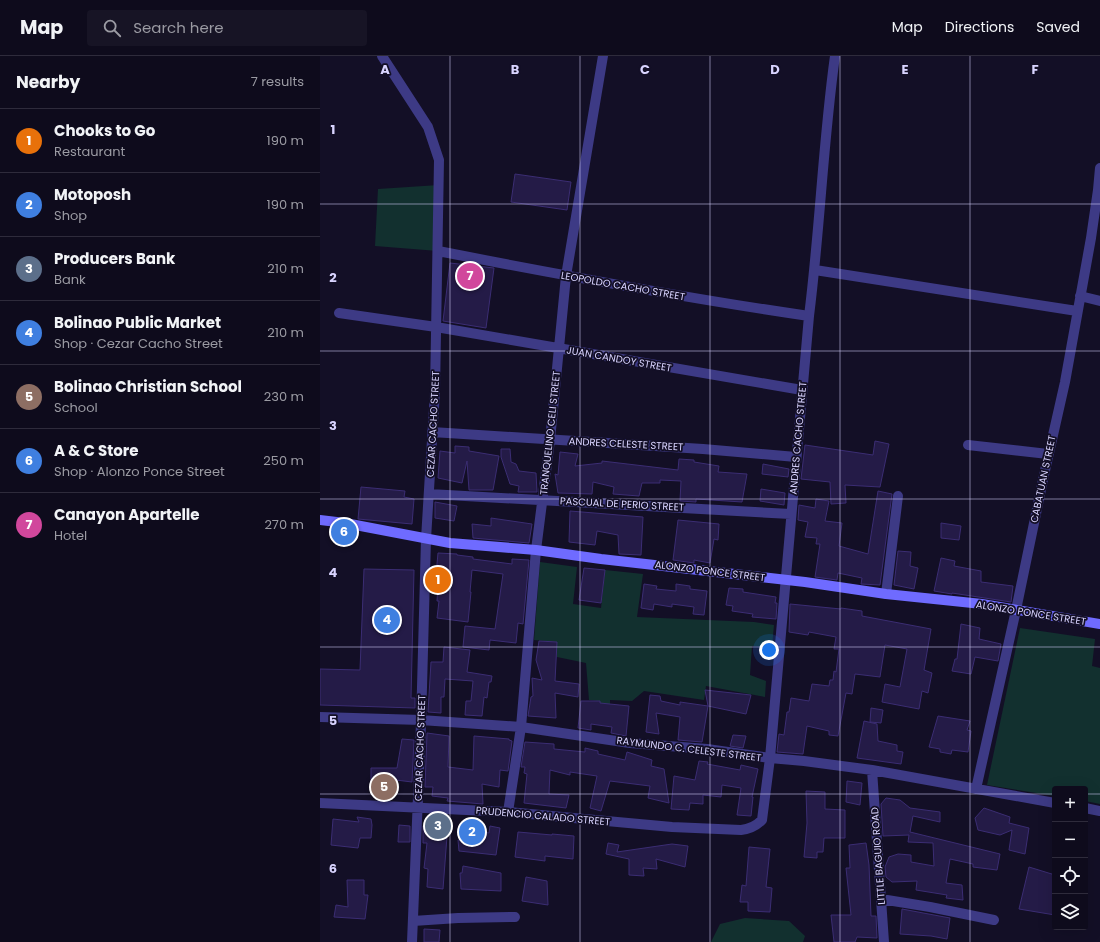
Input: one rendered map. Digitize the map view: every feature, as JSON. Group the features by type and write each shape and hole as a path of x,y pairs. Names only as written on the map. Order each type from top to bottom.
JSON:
{"street":[{"name":"CEZAR CACHO STREET","path":"382,56 428,127 439,160 435,391 426,539 418,808 412,942"},
{"name":"TRANQUELINO CELI STREET","path":"508,812 521,727 536,550 550,440 566,276 603,56"},
{"name":"ANDRES CACHO STREET","path":"762,820 770,758 802,390 815,270 827,112 835,56"},
{"name":"CABATUAN STREET","path":"976,789 1016,610 1048,454 1065,382 1080,296 1096,236 1100,168"},
{"name":"LEOPOLDO CACHO STREET","path":"438,251 566,276 753,308 809,316"},
{"path":"815,270 1077,311"},
{"path":"1080,296 1100,301"},
{"name":"JUAN CANDOY STREET","path":"339,313 436,327 802,390"},
{"name":"ANDRES CELESTE STREET","path":"432,432 703,449 796,457"},
{"path":"968,445 1048,454"},
{"name":"PASCUAL DE PERIO STREET","path":"429,494 791,514"},
{"path":"886,594 898,496"},
{"name":"ALONZO PONCE STREET","path":"320,520 345,523 450,543 536,550 785,580 886,594 982,604 1100,624"},
{"name":"RAYMUNDO C. CELESTE STREET","path":"320,717 421,720 521,727 630,743 707,749 872,770 1052,802"},
{"name":"LITTLE BAGUIO ROAD","path":"872,770 884,942"},
{"name":"PRUDENCIO CALADO STREET","path":"320,803 508,812 672,827 741,830 750,829 758,825 762,820"},
{"path":"1088,809 1100,811"},
{"path":"881,899 994,920"},
{"path":"413,921 458,918 515,917"}],"green space":[{"path":"439,185 438,251 375,246 378,189"},
{"path":"540,562 577,567 573,604 601,608 605,570 643,574 637,617 754,622 774,625 772,647 752,646 750,675 766,681 765,697 706,686 704,700 644,691 632,701 610,700 610,714 599,712 600,701 589,700 586,663 557,657 557,642 534,640"},
{"path":"1020,628 1095,639 1092,666 1100,668 1100,804 1088,802 1088,786 1052,786 1052,796 987,785"},
{"path":"745,918 789,921 805,936 803,942 711,942 720,924"}],"building":[{"path":"515,174 571,182 567,210 511,202"},
{"path":"450,263 494,268 486,328 443,321"},
{"path":"875,441 889,444 880,487 845,485 846,503 831,504 830,482 801,479 805,445 873,455"},
{"path":"455,446 469,447 469,451 499,456 493,490 469,490 467,461 462,483 438,478 440,451 455,453"},
{"path":"501,449 510,449 511,462 516,464 519,471 536,473 537,492 518,492 519,486 510,484 501,457"},
{"path":"560,452 578,454 575,466 602,463 602,461 678,470 679,459 694,460 694,462 719,466 718,472 747,474 742,502 696,499 696,502 680,501 681,481 660,480 660,483 642,483 639,496 613,494 614,487 593,482 592,494 558,493 555,474 558,475"},
{"path":"763,464 789,469 788,477 762,474"},
{"path":"361,487 405,491 404,497 414,499 412,524 358,519"},
{"path":"761,489 785,493 784,505 760,501"},
{"path":"878,491 892,494 880,585 861,584 862,578 838,573 837,580 815,577 820,544 816,544 817,538 805,537 808,522 798,520 799,505 815,508 816,499 829,501 825,521 842,523 839,546 868,554"},
{"path":"435,502 457,506 454,521 435,518"},
{"path":"570,511 643,517 641,555 619,554 618,535 597,531 595,545 569,542"},
{"path":"491,518 532,524 529,543 473,538 472,524 491,526"},
{"path":"678,520 719,524 718,540 714,539 710,563 694,560 694,563 673,560"},
{"path":"941,523 961,526 959,540 941,538"},
{"path":"898,551 911,552 910,566 918,568 914,589 894,585"},
{"path":"438,553 457,554 473,557 473,559 512,564 512,559 529,560 523,624 518,623 516,643 490,640 489,650 463,647 465,626 495,629 503,574 472,570 468,622 437,618 439,601 437,601 438,586 435,586"},
{"path":"941,558 955,561 954,566 981,571 981,582 1013,586 1011,602 934,591"},
{"path":"584,568 605,570 601,603 579,600"},
{"path":"364,569 414,570 411,698 415,698 415,708 320,705 320,669 360,670"},
{"path":"644,584 657,586 656,589 676,591 676,584 690,586 690,589 707,591 704,615 693,614 694,607 672,604 672,607 654,604 653,610 641,608"},
{"path":"729,588 743,589 743,592 776,597 776,619 752,617 753,614 732,611 733,606 726,605"},
{"path":"790,604 862,611 862,616 931,629 924,670 932,673 928,693 922,691 919,709 882,702 885,684 900,687 907,649 885,645 880,677 855,674 852,694 846,693 838,736 829,735 829,731 807,726 803,754 777,752 779,734 784,735 787,712 789,712 791,698 809,701 812,684 829,686 830,680 833,680 834,671 836,672 839,649 834,649 836,637 809,632 808,635 789,632"},
{"path":"961,624 980,628 979,639 1001,644 998,661 975,657 971,674 952,671 955,659 957,659"},
{"path":"539,641 557,642 555,681 579,684 578,697 555,693 556,718 528,716 531,697 533,696 532,678 542,680 536,660"},
{"path":"444,647 470,650 467,672 492,676 491,682 489,682 487,698 484,697 482,716 465,715 466,701 471,701 473,681 445,679 444,697 441,697 441,713 428,712 431,662 443,662"},
{"path":"705,690 751,695 746,714 708,706"},
{"path":"650,695 660,696 661,701 680,705 680,702 708,706 702,742 678,740 680,717 656,713 659,734 646,732"},
{"path":"581,701 600,701 600,703 629,706 626,736 611,733 612,727 591,724 591,730 578,728"},
{"path":"871,708 883,710 881,723 870,722"},
{"path":"938,716 970,721 967,730 971,731 968,752 952,750 951,754 940,752 940,749 929,747"},
{"path":"864,721 877,724 878,741 897,745 897,751 903,752 901,764 857,758"},
{"path":"427,733 449,736 448,767 473,770 474,736 509,739 512,741 508,771 500,770 499,787 482,784 483,804 447,801 448,798 432,796 433,787 425,787"},
{"path":"733,735 746,736 743,748 730,746"},
{"path":"402,739 414,740 412,782 388,779 388,793 371,793 371,768 397,768"},
{"path":"525,742 554,744 554,749 585,752 585,748 598,751 598,754 625,760 627,752 652,760 651,766 664,769 669,803 648,798 650,786 610,781 601,811 590,808 597,776 570,772 570,775 550,770 549,794 569,795 566,808 524,803 527,774 524,773 525,767 521,767"},
{"path":"699,761 708,762 707,764 740,770 741,765 758,769 752,797 751,816 737,815 741,788 722,785 721,797 703,795 703,804 690,803 689,810 671,809 674,776 695,780"},
{"path":"847,781 862,783 860,805 846,802"},
{"path":"806,791 825,792 825,809 845,810 845,838 824,838 823,852 817,852 817,858 804,857 807,823"},
{"path":"886,798 900,800 910,808 940,812 940,822 913,816 910,832 1000,854 997,870 973,867 973,864 950,859 946,883 962,885 963,900 946,898 947,895 916,890 917,881 892,882 886,877 885,867 889,857 898,854 911,855 911,862 934,866 933,843 908,842 909,835 883,836 881,804"},
{"path":"984,808 1010,817 1009,823 1029,828 1025,854 1009,850 1012,830 1000,835 978,830 975,818"},
{"path":"357,817 371,819 371,838 360,838 358,848 331,845 333,819 359,822"},
{"path":"429,821 448,823 443,889 427,887 428,869 424,868 427,843 423,843 423,826 429,826"},
{"path":"399,825 410,826 410,842 398,842"},
{"path":"490,826 500,828 496,855 459,851 458,840 466,841 467,830 489,833"},
{"path":"518,832 574,836 573,859 545,856 545,861 515,857"},
{"path":"608,843 619,845 617,852 672,844 688,846 685,867 656,859 657,869 643,868 644,876 629,875 629,859 606,854"},
{"path":"866,843 869,865 871,916 876,916 877,938 857,937 855,942 834,942 831,915 851,915 846,868 850,868 849,845"},
{"path":"749,847 770,849 766,887 772,888 770,912 748,911 748,902 740,902 742,885 746,886"},
{"path":"463,866 501,873 501,891 461,889 460,873 462,873"},
{"path":"1029,867 1052,874 1052,914 1019,909"},
{"path":"526,877 547,881 548,905 522,901"},
{"path":"347,880 364,880 364,895 368,895 365,919 334,917 336,905 348,907"},
{"path":"902,909 950,918 947,939 931,936 900,934"},
{"path":"424,929 440,930 439,942 424,942"}],"place":[{"name":"Canayon Apartelle","path":"470,276"},
{"name":"A & C Store","path":"344,532"},
{"name":"Chooks to Go","path":"438,580"},
{"name":"Bolinao Public Market","path":"387,620"},
{"name":"Bolinao Christian School","path":"384,787"},
{"name":"Producers Bank","path":"438,826"},
{"name":"Motoposh","path":"472,832"}]}
